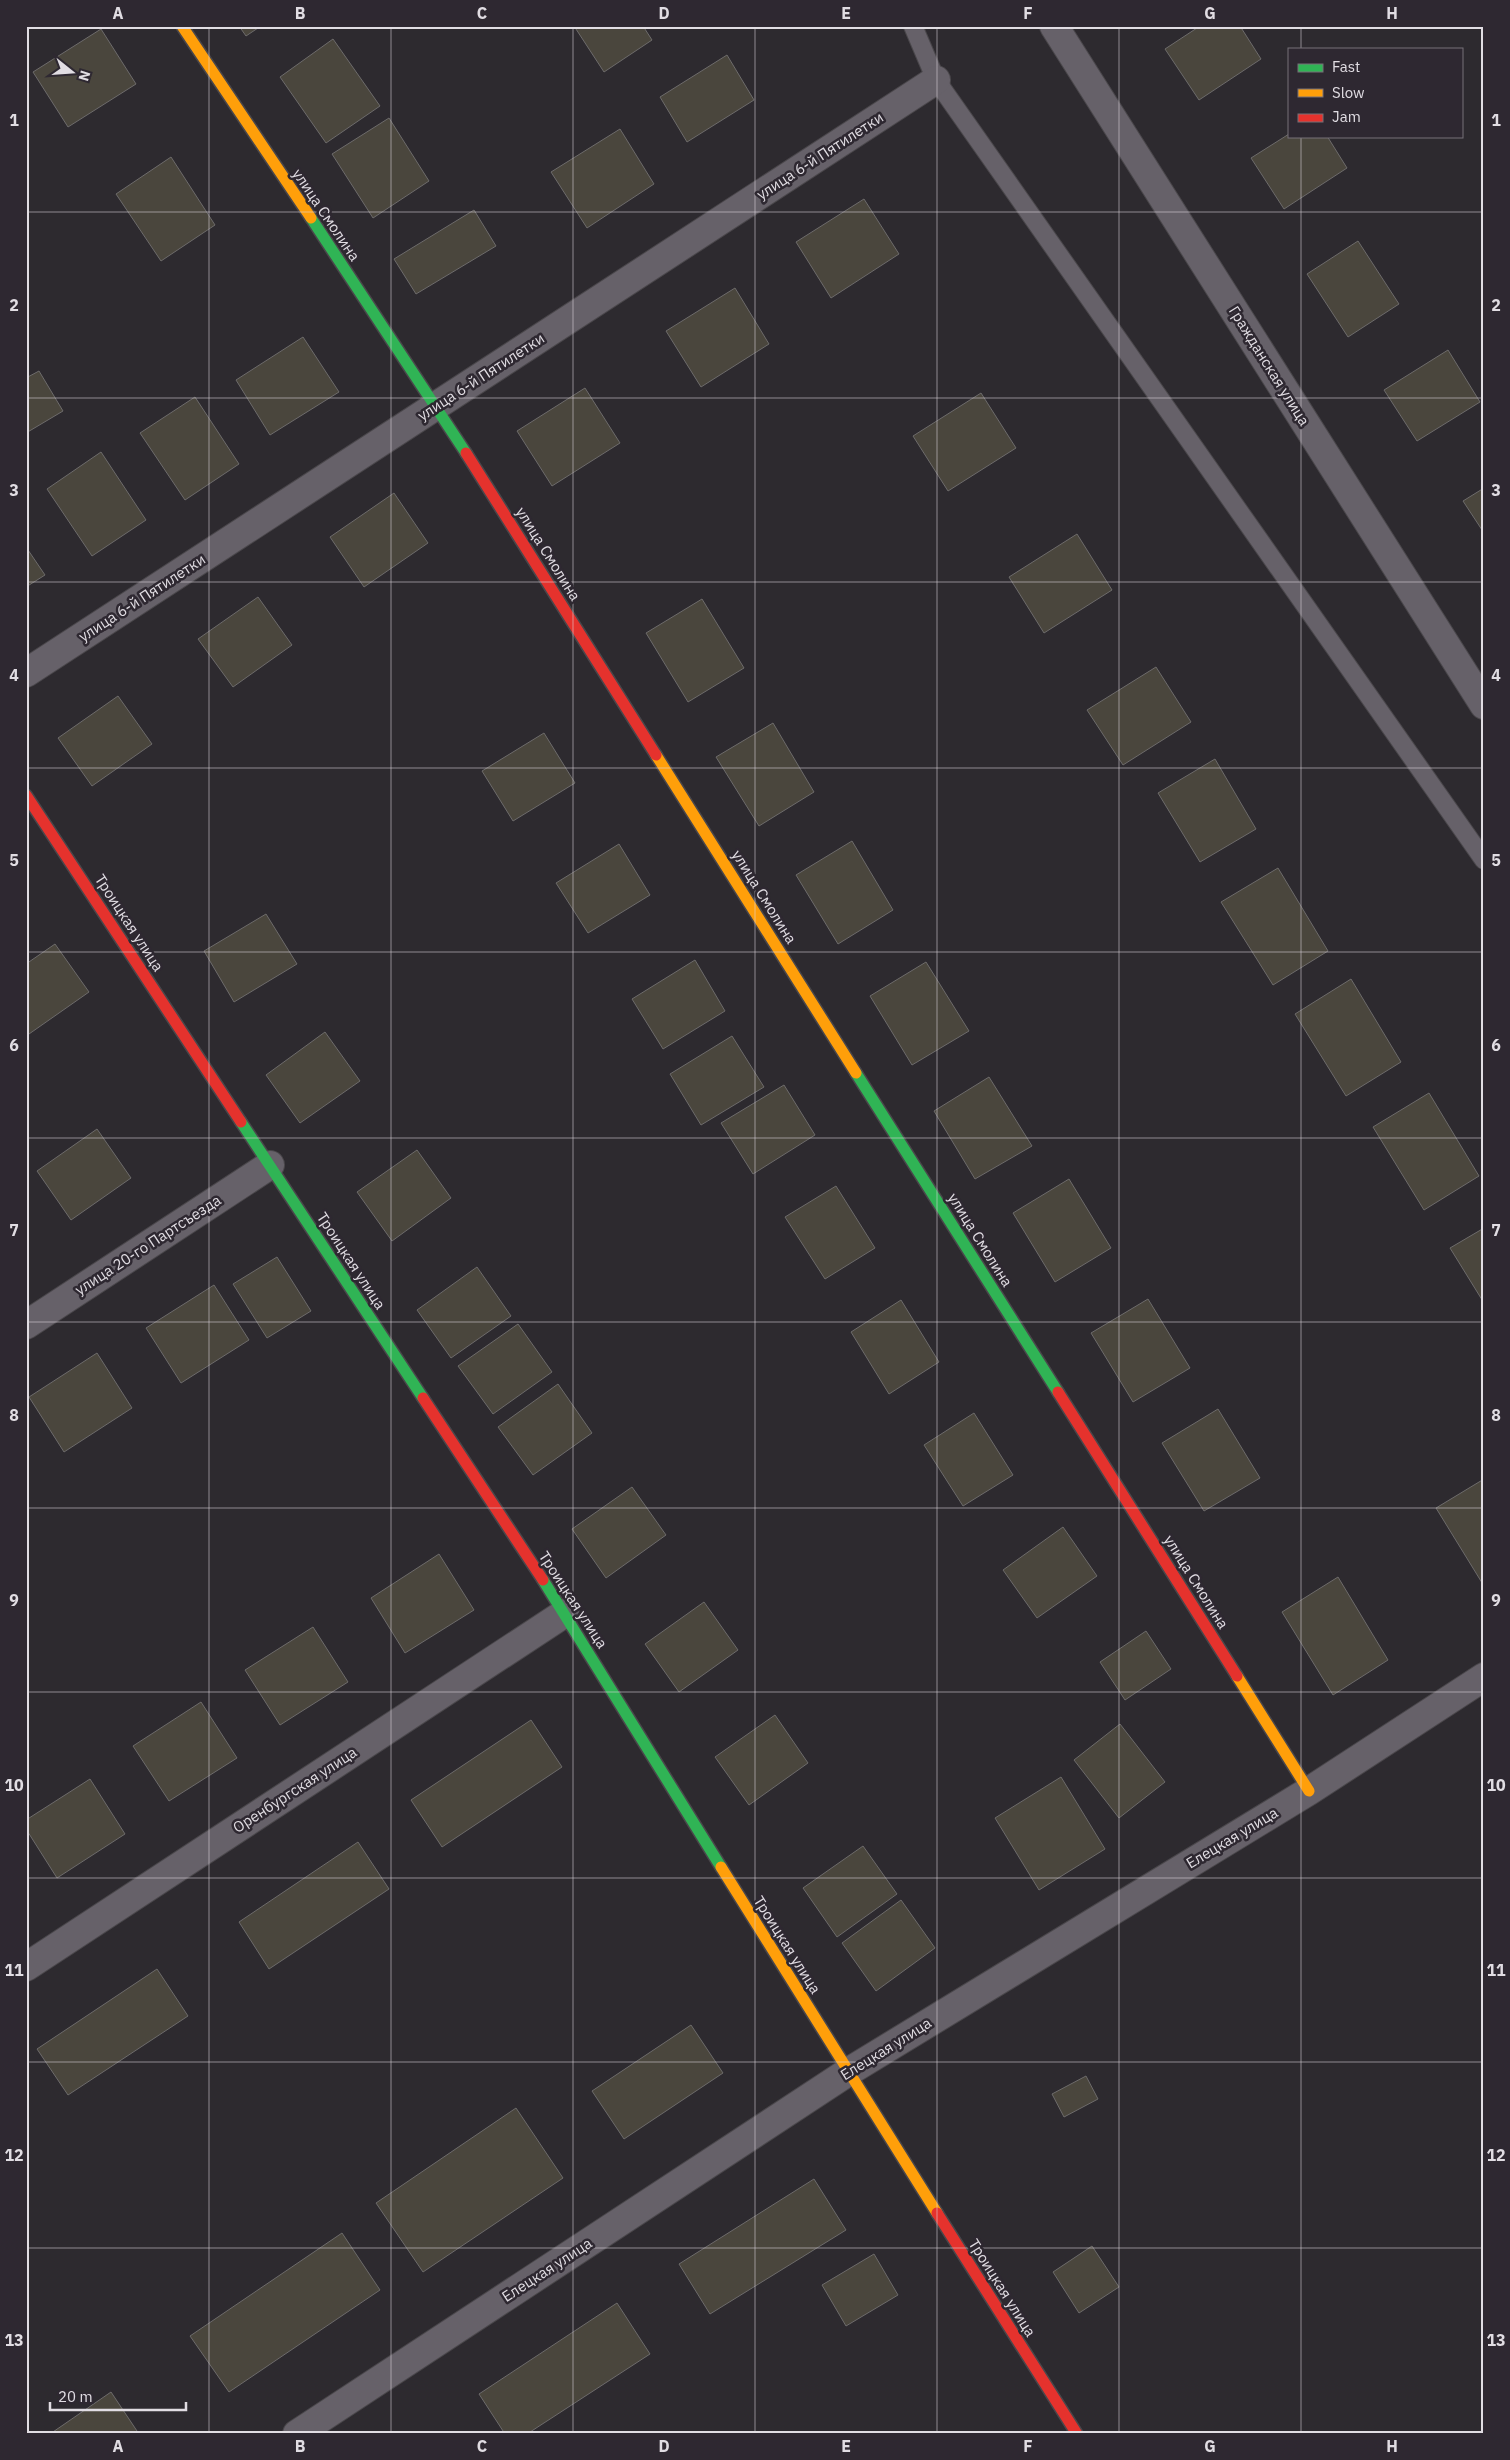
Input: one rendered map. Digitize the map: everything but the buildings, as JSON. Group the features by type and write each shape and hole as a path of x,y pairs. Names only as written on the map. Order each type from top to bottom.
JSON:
{"street":[{"name":"улица Смолина","path":"182,26 436,406 1309,1791"},
{"name":"Гражданская улица","path":"1054,26 1476,674 1484,705"},
{"name":"улица 6-й Пятилетки","path":"26,673 936,80"},
{"name":"Троицкая улица","path":"26,795 565,1613 848,2072 1077,2434"},
{"name":"улица 20-го Партсъезда","path":"26,1325 270,1165"},
{"name":"Оренбургская улица","path":"26,1966 565,1613"},
{"name":"Елецкая улица","path":"297,2434 848,2072 1309,1791 1484,1677"}],"lane":[{"path":"912,26 936,80 1484,860"}],"traffic: fast":[{"path":"311,218 466,453"},
{"path":"856,1073 1058,1392"},
{"path":"241,1122 423,1398"},
{"path":"543,1580 721,1867"}],"traffic: slow":[{"path":"182,26 311,218"},
{"path":"656,755 856,1073"},
{"path":"1237,1676 1309,1791"},
{"path":"721,1867 937,2213"}],"traffic: jam":[{"path":"466,453 656,755"},
{"path":"26,795 241,1122"},
{"path":"1058,1392 1237,1676"},
{"path":"423,1398 543,1580"},
{"path":"937,2213 1077,2434"}]}
